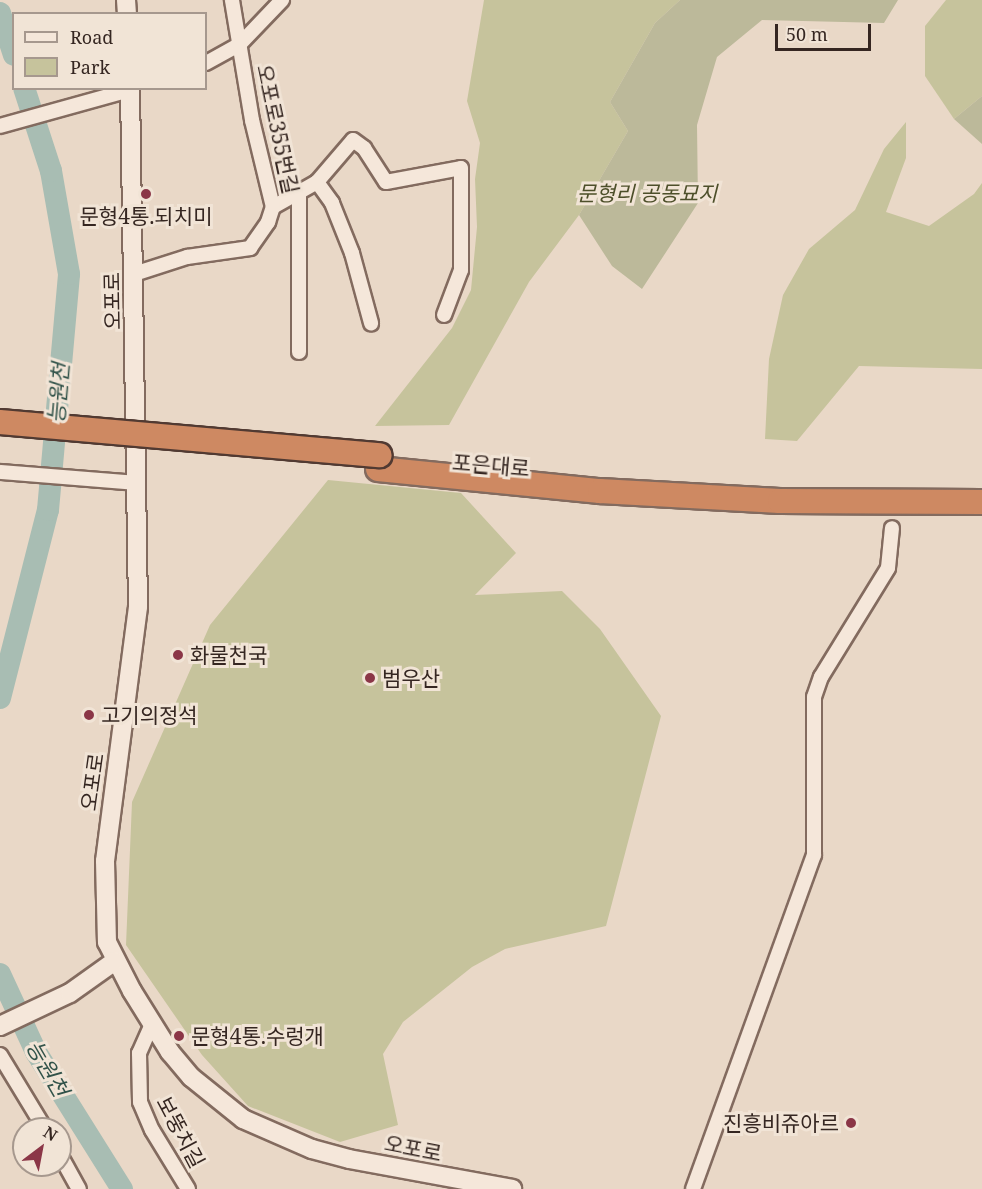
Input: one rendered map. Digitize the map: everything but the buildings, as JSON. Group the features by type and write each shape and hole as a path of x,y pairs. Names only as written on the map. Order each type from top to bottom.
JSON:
{"highway":[{"name":"포은대로","path":"0,422 379,462 600,491 758,500 982,502"},
{"path":"0,438 379,462"},
{"name":"포은대로","path":"379,462 740,487 982,486"}],"street":[{"name":"오포로355번길","path":"134,274 187,257 250,248 262,236 273,207 232,0"},
{"path":"207,62 240,44 282,0"},
{"path":"0,126 127,90"},
{"name":"오포로","path":"130,90 137,483 135,647 109,822 104,895 107,942 115,961 170,1052 207,1090 243,1119 274,1133 349,1159 512,1189"},
{"path":"273,207 317,182 353,140 364,148 386,182 461,168 461,270 444,315"},
{"path":"317,182 332,203 352,253 371,322"},
{"path":"299,193 299,352"},
{"path":"0,472 137,483"},
{"path":"693,1189 814,855 814,697 821,677 888,568 891,528"},
{"path":"0,1026 70,993 115,961"},
{"name":"보뚱치길","path":"153,1024 139,1053 140,1102 152,1130 188,1189"},
{"path":"0,1055 38,1117"},
{"path":"72,1175 80,1189"}],"green space":[{"path":"484,0 680,0 655,23 610,102 628,131 579,215 529,282 449,425 375,426 452,328 471,290 477,227 475,179 480,143 467,101"},
{"name":"문형리 공동묘지","path":"680,0 898,0 884,23 762,20 717,57 697,125 698,203 642,289 612,266 579,215 628,131 610,102 655,23"},
{"path":"946,0 982,0 982,96 954,119 925,76 925,26"},
{"path":"982,96 982,144 954,119"},
{"path":"906,122 906,158 886,212 929,226 974,194 982,183 982,369 859,366 797,441 765,439 769,359 783,295 809,249 855,210 884,149"},
{"path":"328,480 461,493 516,553 475,595 562,591 600,629 661,716 606,926 505,949 472,967 403,1022 383,1054 398,1125 340,1142 248,1106 202,1055 126,945 132,802 210,625"}],"waterway":[{"name":"능원천","path":"0,13 12,49"},
{"name":"능원천","path":"0,698 48,510 69,274 51,171 25,90"},
{"name":"능원천","path":"0,974 36,1052 122,1189"}],"place":[{"name":"문형4통.되치미","path":"146,194"},
{"name":"화물천국","path":"178,655"},
{"name":"범우산","path":"370,678"},
{"name":"고기의정석","path":"89,715"},
{"name":"문형4통.수렁개","path":"179,1036"},
{"name":"진흥비쥬아르","path":"851,1123"}]}
